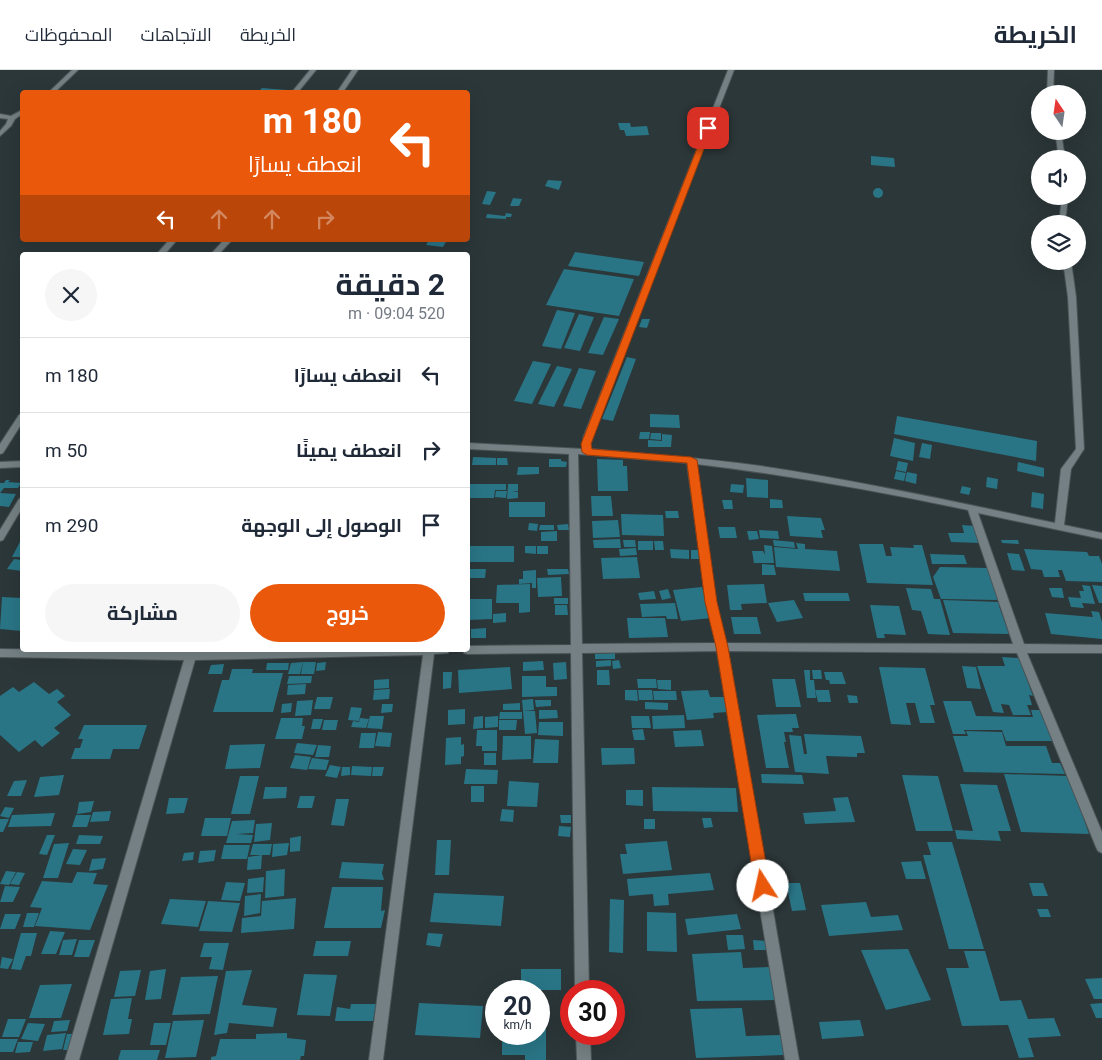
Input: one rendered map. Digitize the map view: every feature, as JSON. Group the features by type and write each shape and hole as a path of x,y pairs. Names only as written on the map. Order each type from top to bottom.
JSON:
{"street":[{"path":"54,90 75,70"},
{"path":"297,90 313,70"},
{"path":"341,90 355,70"},
{"path":"587,452 587,438 731,70"},
{"path":"1050,85 1051,70"},
{"path":"0,116 12,118 20,113"},
{"path":"0,134 10,125 12,118"},
{"path":"163,252 171,242"},
{"path":"217,252 226,242"},
{"path":"1059,527 1066,469 1080,449 1072,297 1068,270"},
{"path":"0,451 20,421"},
{"path":"470,446 573,451 691,460 761,469 902,493 1102,536"},
{"path":"573,451 582,980"},
{"path":"691,460 711,602 722,647 792,1060"},
{"path":"0,465 20,464"},
{"path":"0,538 20,504"},
{"path":"972,508 1020,648 1102,847"},
{"path":"470,650 722,647 1102,648"},
{"path":"0,653 271,652"},
{"path":"376,1060 430,652"},
{"path":"72,1060 192,653"},
{"path":"583,1045 584,1060"}],"building":[{"path":"262,88 287,90 260,90"},
{"path":"618,123 630,123 631,127 647,126 649,135 626,136 624,130 620,130"},
{"path":"871,156 894,158 895,167 871,165"},
{"path":"548,180 562,181 559,190 545,186"},
{"path":"878,188 883,193 878,198 873,193"},
{"path":"487,191 496,192 490,205 482,204"},
{"path":"513,198 522,199 519,206 510,206"},
{"path":"506,213 512,214 511,217 506,217 506,219 486,218 487,214 505,216"},
{"path":"428,242 446,242 443,247 426,245"},
{"path":"575,252 644,262 639,276 568,266"},
{"path":"564,269 634,279 619,316 546,305"},
{"path":"557,310 575,313 561,349 542,346"},
{"path":"579,314 594,317 580,351 564,348"},
{"path":"604,317 619,319 603,355 588,353"},
{"path":"642,319 650,319 647,328 639,327"},
{"path":"627,357 636,359 613,421 602,419"},
{"path":"533,361 551,364 532,404 514,401"},
{"path":"557,366 572,369 554,407 538,404"},
{"path":"579,368 596,371 581,409 563,406"},
{"path":"650,414 679,415 680,428 650,427"},
{"path":"897,416 1037,441 1036,461 894,434"},
{"path":"640,432 650,432 649,439 639,439"},
{"path":"651,433 661,433 661,440 650,439"},
{"path":"662,434 672,435 671,447 648,447 648,440 662,441"},
{"path":"894,438 915,443 913,461 890,456"},
{"path":"922,443 932,445 930,459 919,457"},
{"path":"473,457 496,458 496,465 472,465"},
{"path":"497,458 507,458 508,465 497,465"},
{"path":"549,459 561,459 561,461 567,462 566,467 549,467"},
{"path":"597,459 623,460 623,466 627,466 628,491 598,491"},
{"path":"898,461 908,463 906,472 896,470"},
{"path":"1018,462 1044,468 1044,477 1017,471"},
{"path":"518,467 539,467 539,474 517,475"},
{"path":"896,471 906,473 904,481 894,479"},
{"path":"907,472 917,474 916,484 905,481"},
{"path":"987,477 998,479 997,489 986,487"},
{"path":"746,478 768,480 768,498 747,497"},
{"path":"6,480 10,480 8,482 20,483 18,488 4,488 0,493 0,483 4,483"},
{"path":"470,484 506,484 506,490 495,490 494,498 470,498"},
{"path":"508,484 518,484 518,491 512,491 518,492 518,498 507,499"},
{"path":"731,484 744,485 743,493 730,492"},
{"path":"962,486 971,488 969,495 960,493"},
{"path":"496,491 507,491 506,498 495,497"},
{"path":"1032,492 1044,494 1043,509 1031,507"},
{"path":"0,493 16,494 9,507 0,506"},
{"path":"591,496 611,496 613,516 592,516"},
{"path":"770,499 782,500 783,508 770,508"},
{"path":"722,500 732,500 733,509 724,509"},
{"path":"509,502 545,502 545,517 509,517"},
{"path":"665,511 678,511 679,518 666,518"},
{"path":"621,514 663,515 664,536 622,535"},
{"path":"787,516 821,518 825,530 821,530 823,538 790,536"},
{"path":"618,520 620,537 593,538 592,521"},
{"path":"529,523 538,524 537,531 528,530"},
{"path":"568,524 569,530 558,530 557,525"},
{"path":"540,525 554,525 554,530 539,530"},
{"path":"962,525 975,526 981,543 951,542 948,533 964,533"},
{"path":"718,527 735,527 737,538 720,538"},
{"path":"759,530 778,531 779,539 760,538"},
{"path":"557,531 557,541 541,541 541,532"},
{"path":"747,531 757,531 759,539 749,540"},
{"path":"620,539 621,548 594,548 593,540"},
{"path":"623,540 635,540 636,547 624,547"},
{"path":"773,540 794,542 795,548 774,546"},
{"path":"1001,540 1018,540 1019,544 1002,543"},
{"path":"638,541 653,541 653,550 638,550"},
{"path":"654,541 663,541 664,550 655,550"},
{"path":"20,542 20,557 12,557"},
{"path":"796,543 805,544 805,549 837,551 840,571 776,567 774,547 798,549"},
{"path":"859,544 883,544 886,556 892,556 890,547 914,548 913,545 922,545 933,585 867,583"},
{"path":"764,545 772,546 774,563 754,563 752,551 763,551 765,555"},
{"path":"470,546 514,546 514,562 470,562"},
{"path":"525,546 536,546 536,554 525,553"},
{"path":"537,546 548,546 548,554 537,554"},
{"path":"636,548 637,555 620,556 619,549"},
{"path":"670,549 689,550 689,559 671,558"},
{"path":"1024,549 1087,552 1089,556 1099,556 1102,564 1102,582 1066,581 1062,570 1058,570 1060,577 1044,577 1042,570 1031,569"},
{"path":"691,550 703,550 704,559 691,559"},
{"path":"1007,553 1019,554 1025,571 1012,570"},
{"path":"930,554 964,555 967,564 932,564"},
{"path":"637,557 640,578 603,579 601,558"},
{"path":"14,559 20,560 20,571 7,569"},
{"path":"762,564 774,565 776,575 762,575"},
{"path":"940,567 988,568 999,600 941,599 933,577"},
{"path":"470,569 486,569 485,578 470,578"},
{"path":"547,569 568,569 569,574 548,575"},
{"path":"536,570 536,588 532,588 532,583 519,584 519,579 523,579 523,571"},
{"path":"561,577 562,596 538,597 537,578"},
{"path":"530,584 530,612 519,613 519,603 496,603 497,585"},
{"path":"764,584 767,603 741,604 742,610 730,610 727,585"},
{"path":"1082,585 1090,586 1095,604 1082,603 1084,608 1071,607 1068,597 1081,598 1079,591 1084,591"},
{"path":"1092,585 1102,586 1102,603 1099,603"},
{"path":"702,587 712,618 681,621 673,590"},
{"path":"906,588 931,589 934,599 940,599 950,635 928,634 921,611 912,610"},
{"path":"1049,588 1062,588 1064,598 1052,597"},
{"path":"668,589 671,598 662,600 659,591"},
{"path":"654,591 656,599 640,600 638,593"},
{"path":"803,593 848,593 850,601 805,601"},
{"path":"2,597 20,598 20,631 0,629"},
{"path":"554,598 568,598 568,604 554,604"},
{"path":"470,599 492,599 492,619 470,620"},
{"path":"794,600 803,618 777,622 768,603"},
{"path":"943,600 1000,602 1001,606 999,606 1009,634 953,633"},
{"path":"675,603 678,619 667,619 666,616 642,617 640,604"},
{"path":"555,605 567,605 568,615 555,615"},
{"path":"870,605 899,606 906,635 884,634 885,638 877,638"},
{"path":"1091,611 1099,612 1102,622 1102,639 1051,634 1045,613 1093,617"},
{"path":"506,613 506,622 493,623 493,614"},
{"path":"731,617 757,617 761,634 734,634"},
{"path":"627,618 665,618 668,637 629,638"},
{"path":"486,628 486,638 471,638 471,629"},
{"path":"615,653 615,659 595,659 595,654"},
{"path":"1002,657 1019,658 1033,696 1029,695 1032,705 1027,705 1031,715 1013,715 1009,705 1001,704 1004,713 993,712 977,666 1005,666"},
{"path":"611,660 611,666 596,667 596,661"},
{"path":"619,660 621,668 613,669 612,661"},
{"path":"543,661 544,670 523,671 523,662"},
{"path":"303,662 316,662 314,674 301,674"},
{"path":"303,662 300,674 288,674 291,663"},
{"path":"326,662 325,670 316,671 317,663"},
{"path":"566,662 567,679 554,680 553,663"},
{"path":"267,663 289,663 288,670 266,670"},
{"path":"224,664 222,674 208,674 211,665"},
{"path":"962,666 976,667 981,689 967,688"},
{"path":"510,667 512,689 459,693 458,670"},
{"path":"879,667 925,668 935,705 930,705 935,723 920,723 915,703 906,703 911,725 891,724"},
{"path":"232,669 253,669 252,673 283,673 273,712 213,712 222,680 229,680"},
{"path":"597,670 609,670 610,685 597,685"},
{"path":"804,670 810,670 810,680 814,680 816,698 807,698"},
{"path":"812,670 821,670 822,679 813,679"},
{"path":"443,672 452,672 451,688 443,689"},
{"path":"824,672 842,672 846,684 830,684 829,680 826,680"},
{"path":"289,676 312,676 311,683 287,684"},
{"path":"522,676 546,676 546,687 557,687 557,696 522,697"},
{"path":"389,679 389,688 374,689 374,680"},
{"path":"637,679 656,679 657,688 638,688"},
{"path":"772,679 795,679 801,707 776,707"},
{"path":"657,680 671,680 671,690 658,689"},
{"path":"34,682 49,694 57,689 65,696 57,702 71,715 54,728 60,733 42,747 35,740 19,752 0,735 0,696 13,687 19,692"},
{"path":"306,684 305,694 287,695 288,685"},
{"path":"390,689 389,699 373,700 374,690"},
{"path":"625,690 637,690 638,701 625,700"},
{"path":"638,690 652,690 653,700 639,700"},
{"path":"708,690 710,697 725,697 728,712 713,713 714,718 687,720 681,691"},
{"path":"815,690 829,690 831,702 818,702"},
{"path":"653,691 676,691 677,700 654,700"},
{"path":"847,695 857,696 858,703 849,703"},
{"path":"317,697 333,697 330,709 314,709"},
{"path":"533,699 534,710 523,711 522,700"},
{"path":"313,700 311,715 295,716 297,701"},
{"path":"535,700 551,700 551,706 536,707"},
{"path":"943,701 971,701 976,716 1033,717 1031,710 1042,710 1054,741 1006,741 1002,730 964,730 966,734 953,734"},
{"path":"645,702 668,703 668,710 645,709"},
{"path":"292,703 291,712 281,713 282,704"},
{"path":"520,703 520,710 503,710 503,704"},
{"path":"382,704 393,704 392,712 381,713"},
{"path":"351,707 362,708 359,721 348,720"},
{"path":"465,709 465,724 448,725 448,710"},
{"path":"539,710 557,710 558,718 539,719"},
{"path":"523,711 535,711 537,733 525,734"},
{"path":"500,712 522,712 522,719 499,719"},
{"path":"796,714 799,728 792,728 793,732 784,732 789,768 766,768 757,715"},
{"path":"684,715 685,728 653,729 652,716"},
{"path":"370,716 384,716 382,729 367,728"},
{"path":"483,716 483,728 473,729 474,717"},
{"path":"498,716 498,727 485,728 485,717"},
{"path":"631,716 649,716 651,728 632,728"},
{"path":"281,718 303,718 302,726 305,726 302,739 275,739"},
{"path":"360,718 369,719 366,728 351,727 353,721 359,722"},
{"path":"313,719 323,719 320,729 311,729"},
{"path":"324,720 338,720 336,730 322,730"},
{"path":"499,720 517,720 516,730 499,730"},
{"path":"539,722 563,722 563,736 538,735"},
{"path":"84,725 147,725 139,749 113,749 110,759 71,759 75,748 80,748 83,739 78,739"},
{"path":"643,729 645,740 634,740 632,730"},
{"path":"477,730 497,730 497,751 482,751 482,746 476,746"},
{"path":"701,730 704,746 675,747 673,731"},
{"path":"966,731 1002,732 1006,746 1046,746 1052,763 1060,763 1065,774 964,772 953,736 968,736"},
{"path":"378,732 392,733 390,747 375,746"},
{"path":"361,733 376,733 374,748 359,748"},
{"path":"804,734 861,736 865,753 857,753 857,757 826,756 829,774 795,772 789,735 801,736 804,754 807,754"},
{"path":"503,736 531,736 531,759 502,760"},
{"path":"461,737 461,745 464,744 464,756 461,757 461,764 445,765 446,738"},
{"path":"535,739 559,740 558,763 533,763"},
{"path":"297,743 317,745 313,755 294,753"},
{"path":"265,744 260,768 225,769 230,745"},
{"path":"318,745 331,746 329,757 315,757"},
{"path":"601,748 634,748 635,764 602,765"},
{"path":"484,753 496,753 496,765 484,765"},
{"path":"295,755 311,757 307,770 290,768"},
{"path":"312,758 329,760 326,770 308,769"},
{"path":"330,765 341,767 337,778 325,776"},
{"path":"352,766 372,767 371,776 351,775"},
{"path":"342,767 350,767 350,775 341,776"},
{"path":"373,767 384,767 382,776 372,776"},
{"path":"466,769 498,770 497,784 464,784"},
{"path":"761,774 802,775 804,784 762,783"},
{"path":"1004,774 1069,776 1089,834 1021,832"},
{"path":"64,775 59,795 34,797 40,777"},
{"path":"902,775 938,776 953,831 916,831"},
{"path":"240,776 259,776 250,814 231,814"},
{"path":"27,780 21,796 7,796 14,781"},
{"path":"509,781 539,783 537,807 507,806"},
{"path":"960,784 997,785 1011,831 998,831 1001,841 957,839 955,830 973,831"},
{"path":"471,786 484,786 484,802 471,802"},
{"path":"265,787 287,787 286,798 263,799"},
{"path":"652,787 736,788 738,812 653,811"},
{"path":"626,790 643,790 643,806 626,805"},
{"path":"300,796 315,796 312,808 297,808"},
{"path":"848,797 855,822 805,824 803,813 836,811 833,798"},
{"path":"169,798 188,798 184,813 166,814"},
{"path":"336,799 349,799 344,826 331,825"},
{"path":"94,801 91,812 77,814 79,802"},
{"path":"5,807 14,808 9,818 0,816"},
{"path":"502,809 514,810 513,822 500,821"},
{"path":"111,811 109,821 90,822 93,812"},
{"path":"55,813 51,826 8,827 12,815"},
{"path":"76,815 91,815 87,827 72,827"},
{"path":"560,815 571,815 571,823 561,823"},
{"path":"205,818 231,818 227,836 201,836"},
{"path":"702,818 711,818 713,827 704,828"},
{"path":"0,819 9,819 3,832 0,832"},
{"path":"644,819 655,819 655,829 644,829"},
{"path":"255,820 253,833 236,834 253,835 251,843 226,843 232,821"},
{"path":"272,823 270,840 254,842 256,824"},
{"path":"559,826 571,827 570,837 558,836"},
{"path":"47,835 55,835 47,855 39,854"},
{"path":"79,835 103,836 100,844 76,844"},
{"path":"301,836 300,851 290,852 290,838"},
{"path":"437,840 451,840 449,875 435,875"},
{"path":"667,841 672,870 623,874 620,854 627,854 625,844"},
{"path":"927,842 952,842 984,949 949,949 923,855 931,855"},
{"path":"69,843 58,878 43,878 54,844"},
{"path":"289,843 287,855 272,857 273,844"},
{"path":"253,844 272,844 270,855 250,855"},
{"path":"224,845 250,845 247,859 221,859"},
{"path":"73,849 87,850 80,865 66,864"},
{"path":"216,850 214,861 198,863 200,851"},
{"path":"194,852 193,860 182,861 184,853"},
{"path":"262,855 261,869 247,870 248,857"},
{"path":"106,858 103,869 89,871 92,859"},
{"path":"921,861 926,879 906,879 901,862"},
{"path":"342,862 384,864 382,873 384,880 339,878"},
{"path":"285,869 284,896 265,898 266,871"},
{"path":"6,871 16,872 9,885 0,884"},
{"path":"17,872 25,873 19,885 10,884"},
{"path":"77,872 97,873 93,884 108,885 90,930 35,926 42,908 30,907 42,881 72,883"},
{"path":"710,873 714,890 668,894 669,905 654,906 653,894 629,896 627,879"},
{"path":"264,877 263,892 247,893 248,879"},
{"path":"226,882 245,883 240,901 221,900"},
{"path":"786,883 800,883 806,910 792,911"},
{"path":"1029,883 1043,883 1048,896 1033,896"},
{"path":"5,886 20,887 13,902 0,902"},
{"path":"332,887 383,887 381,911 385,910 381,928 324,928"},
{"path":"434,893 504,896 501,926 430,922"},
{"path":"261,894 260,913 244,916 245,896"},
{"path":"296,898 294,929 241,933 242,918 261,916 262,901"},
{"path":"170,899 206,901 198,927 161,924"},
{"path":"610,899 624,900 623,953 609,952"},
{"path":"208,901 240,903 232,932 199,931"},
{"path":"866,902 871,917 898,915 903,930 829,936 821,905"},
{"path":"1037,909 1048,909 1051,917 1040,917"},
{"path":"647,912 676,913 677,952 647,951"},
{"path":"27,913 39,913 34,927 23,927"},
{"path":"5,914 21,914 15,929 0,929"},
{"path":"737,914 741,929 688,935 685,919"},
{"path":"50,931 65,932 56,954 41,954"},
{"path":"21,933 37,933 31,956 26,956 21,970 11,969"},
{"path":"428,933 443,934 440,947 426,945"},
{"path":"726,935 743,935 745,949 728,950"},
{"path":"77,939 72,955 59,955 63,940"},
{"path":"79,940 95,940 89,957 74,957"},
{"path":"753,940 767,941 767,950 754,950"},
{"path":"316,941 351,941 348,956 313,956"},
{"path":"204,943 229,943 223,970 209,969 212,957 200,957"},
{"path":"908,949 931,1000 886,1010 861,950"},
{"path":"964,951 985,951 1000,1001 1021,1000 1028,1019 1054,1018 1061,1036 1028,1038 1034,1057 1019,1058 1008,1025 962,1026 946,968 969,968"},
{"path":"741,952 743,968 771,967 776,1000 697,1001 692,954"},
{"path":"2,957 13,959 8,969 0,968"},
{"path":"166,969 161,999 145,1000 150,971"},
{"path":"521,969 561,969 560,990 550,990 550,980 521,980"},
{"path":"141,970 135,996 114,997 120,971"},
{"path":"252,970 242,1005 277,1008 273,1027 229,1023 227,1033 214,1035 226,971"},
{"path":"304,974 337,975 330,1016 297,1015"},
{"path":"218,976 210,1014 172,1015 181,977"},
{"path":"1102,978 1102,999 1094,999 1085,979"},
{"path":"72,984 61,1018 29,1018 40,985"},
{"path":"132,998 128,1019 132,1019 129,1034 103,1035 111,999"},
{"path":"419,1003 483,1006 480,1038 415,1035"},
{"path":"1102,1003 1102,1018 1096,1018 1090,1004"},
{"path":"351,1004 376,1004 373,1021 335,1021 337,1007 350,1009"},
{"path":"742,1008 746,1036 781,1035 784,1055 696,1058 690,1009"},
{"path":"8,1019 26,1019 19,1037 2,1037"},
{"path":"70,1020 67,1031 51,1032 54,1021"},
{"path":"204,1020 196,1057 165,1058 173,1021"},
{"path":"860,1020 864,1036 822,1039 819,1022"},
{"path":"28,1023 45,1024 38,1041 21,1039"},
{"path":"154,1023 171,1023 166,1045 150,1045"},
{"path":"66,1033 62,1049 43,1051 47,1035"},
{"path":"287,1033 287,1038 306,1040 304,1056 301,1056 300,1060 211,1060 211,1057 216,1056 220,1039 256,1039 256,1034"},
{"path":"67,1034 76,1034 72,1050 63,1050"},
{"path":"0,1039 18,1039 13,1052 0,1052"},
{"path":"18,1042 33,1042 30,1052 15,1053"},
{"path":"502,1045 546,1045 546,1060 525,1060 525,1055 502,1055"},
{"path":"121,1050 160,1050 157,1060 118,1060"}],"route":[{"path":"708,128 586,444 587,452 691,460 711,602 722,647 763,886"}]}
